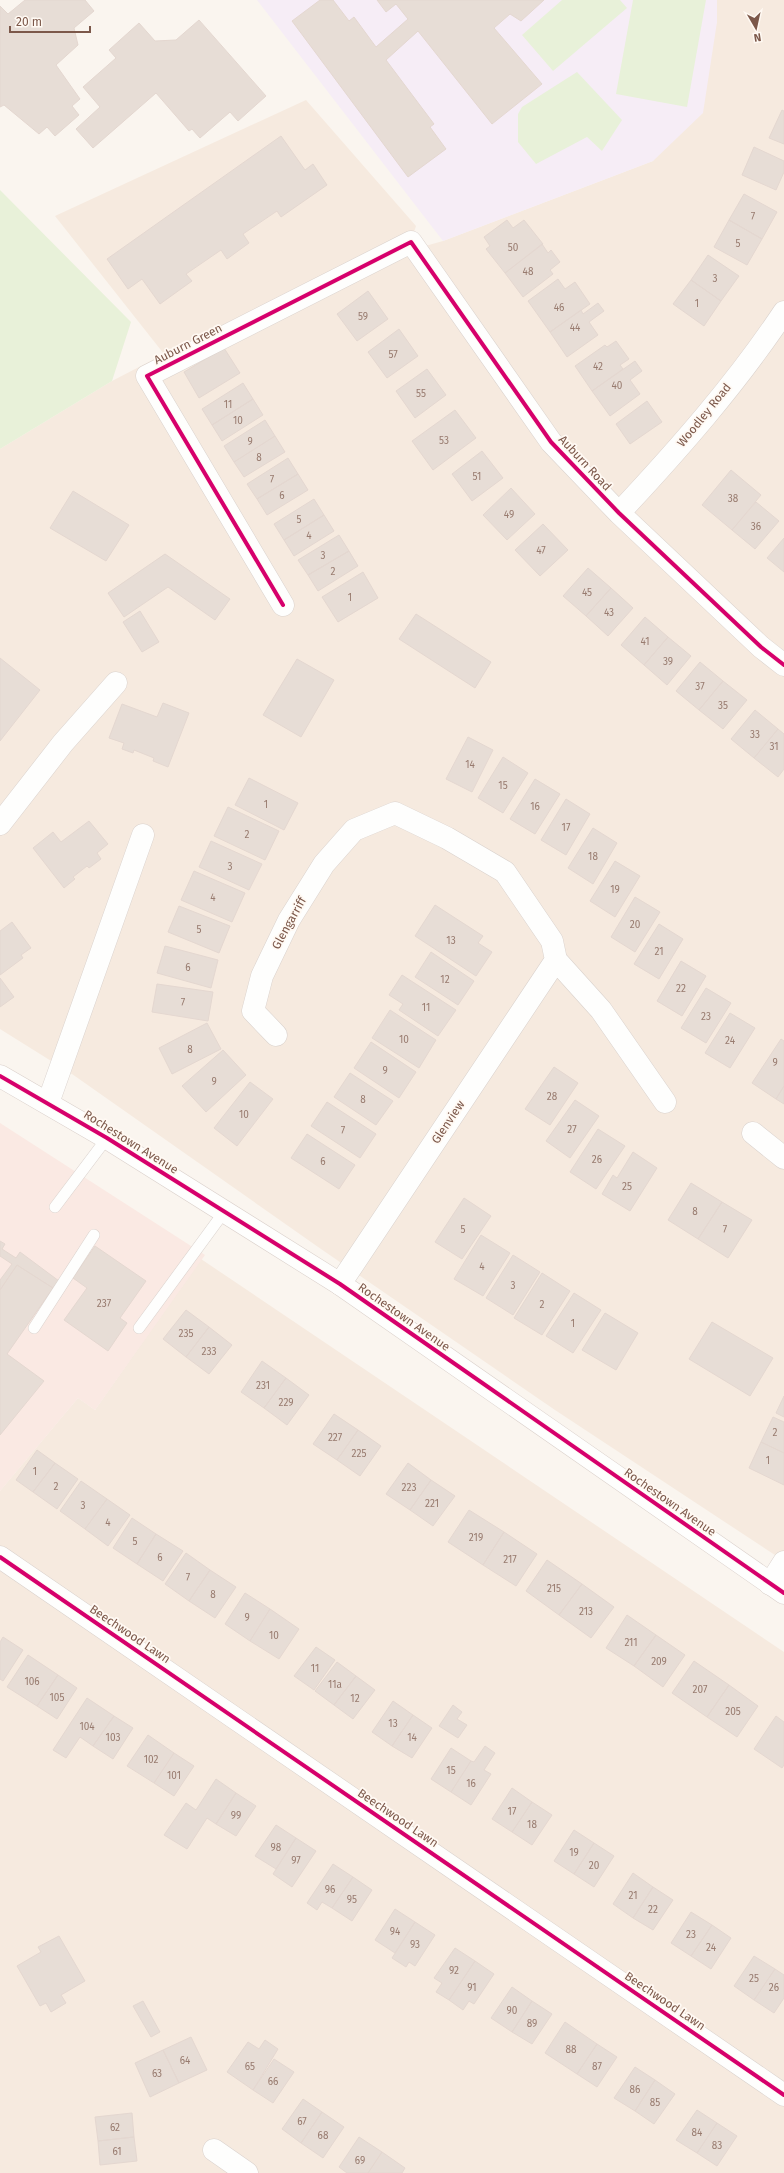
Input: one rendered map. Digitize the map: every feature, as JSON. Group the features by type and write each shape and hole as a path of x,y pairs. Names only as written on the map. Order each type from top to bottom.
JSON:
{"street":[{"name":"Auburn Road","path":"411,242 551,442 619,513 761,647 784,664"},
{"name":"Auburn Green","path":"283,604 147,376 411,242"},
{"name":"Woodley Road","path":"619,513 664,465 763,343 784,312"},
{"path":"0,824 63,743 116,683"},
{"name":"Glengarriff","path":"276,1035 253,1011 262,976 289,920 324,864 354,830 395,814 447,838 506,872 552,940 556,960"},
{"path":"48,1103 143,835"},
{"path":"556,960 600,1010 665,1102"},
{"name":"Glenview","path":"340,1284 556,960"},
{"name":"Rochestown Avenue","path":"0,1076 107,1138 340,1284 777,1589"},
{"path":"753,1133 784,1158"},
{"name":"Beechwood Lawn","path":"0,1557 784,2095"},
{"path":"777,1589 784,1562"},
{"path":"214,2150 247,2173"}],"lane":[{"path":"55,1207 107,1138"},
{"path":"139,1328 224,1212"},
{"path":"34,1328 94,1235"}],"shaded area":[{"path":"257,0 717,0 717,22 703,113 653,161 443,241"},
{"path":"717,0 784,0 784,1561 555,1410 321,1249 72,1074 0,1029 0,449 112,381 164,354 55,216 306,100 416,226 409,247 404,252 443,241 653,161 717,22"},
{"path":"0,1123 205,1255 95,1410 78,1398 0,1491"},
{"path":"201,1259 784,1652 784,2173 0,2173 0,1491 78,1398 95,1410"}],"green space":[{"path":"562,0 620,0 627,8 553,71 522,35"},
{"path":"633,0 706,0 687,107 616,94"},
{"path":"577,72 622,120 602,151 587,137 536,164 518,142 518,114 522,107"},
{"path":"0,190 131,322 112,381 0,449"}],"building":[{"path":"25,0 85,0 94,11 74,28 78,45 56,65 80,99 72,106 79,115 55,136 47,127 39,134 4,105 0,107 0,6 8,14"},
{"path":"320,0 333,0 349,21 354,17 376,47 408,19 396,4 386,12 377,0 544,0 521,21 510,14 494,28 542,84 492,124 418,31 386,60 434,124 430,127 446,149 408,177 292,21"},
{"path":"199,20 266,96 238,121 230,112 200,138 192,129 189,131 156,93 93,148 76,129 100,107 83,87 116,58 109,50 139,23 155,41 176,40"},
{"path":"782,110 784,111 784,144 769,138"},
{"path":"281,136 305,170 313,164 327,185 281,217 277,211 243,234 249,243 227,259 221,250 186,274 192,281 160,304 142,279 128,289 107,259"},
{"path":"754,147 784,161 784,172 776,190 742,175"},
{"path":"744,194 777,212 762,239 729,220"},
{"path":"507,220 513,228 524,220 543,244 505,273 486,249 490,246 484,237"},
{"path":"729,220 762,239 747,265 714,247"},
{"path":"542,244 548,253 551,250 560,262 550,270 553,274 523,297 505,273"},
{"path":"708,255 739,276 721,301 691,280"},
{"path":"558,279 565,289 575,282 590,304 550,332 528,301"},
{"path":"691,280 721,301 704,326 673,304"},
{"path":"368,291 388,319 357,341 337,314"},
{"path":"598,303 604,311 589,322 598,335 567,357 550,332 581,310 583,314"},
{"path":"399,329 418,356 387,378 368,352"},
{"path":"616,341 629,359 620,365 623,369 592,391 575,366 605,345 607,347"},
{"path":"224,348 240,373 199,398 184,372"},
{"path":"635,361 642,371 630,380 640,394 610,416 592,391"},
{"path":"427,369 446,395 415,418 396,391"},
{"path":"243,383 253,399 212,425 202,409"},
{"path":"253,399 263,415 222,441 212,425"},
{"path":"647,401 662,422 630,444 616,424"},
{"path":"455,410 476,438 433,470 412,441"},
{"path":"265,420 275,436 234,462 224,446"},
{"path":"275,436 285,452 244,477 234,462"},
{"path":"482,451 503,478 472,501 452,474"},
{"path":"288,458 298,474 257,499 247,484"},
{"path":"731,470 761,495 732,530 702,505"},
{"path":"298,474 308,490 267,515 257,499"},
{"path":"511,488 535,514 507,540 483,515"},
{"path":"73,491 129,525 106,561 50,528"},
{"path":"314,499 324,515 284,540 274,524"},
{"path":"756,502 779,521 755,549 732,530"},
{"path":"324,515 334,531 294,556 284,540"},
{"path":"543,524 568,550 540,576 515,550"},
{"path":"339,535 349,551 308,575 298,560"},
{"path":"784,538 784,572 767,558"},
{"path":"349,551 358,566 318,591 308,575"},
{"path":"165,554 230,599 215,620 168,587 124,617 108,593"},
{"path":"588,568 611,588 586,616 563,596"},
{"path":"363,572 378,598 338,622 322,597"},
{"path":"611,588 633,608 608,636 586,616"},
{"path":"140,611 159,642 142,652 123,622"},
{"path":"416,614 491,662 475,688 399,639"},
{"path":"645,617 668,637 644,665 621,645"},
{"path":"668,637 691,656 667,685 644,665"},
{"path":"0,658 40,690 0,741"},
{"path":"297,659 334,680 301,737 263,715"},
{"path":"700,662 723,681 699,710 676,691"},
{"path":"723,681 747,700 723,729 699,710"},
{"path":"163,703 189,713 168,767 153,761 154,758 134,750 133,753 122,749 124,743 109,738 122,704 157,717"},
{"path":"755,710 778,729 754,758 731,739"},
{"path":"778,729 784,734 784,769 778,777 754,758"},
{"path":"468,737 493,750 472,792 446,779"},
{"path":"503,757 528,773 503,813 478,798"},
{"path":"249,778 298,803 284,830 235,805"},
{"path":"535,779 560,794 535,834 510,819"},
{"path":"566,799 590,814 566,855 541,840"},
{"path":"228,807 279,831 265,860 214,836"},
{"path":"89,821 108,844 97,853 101,859 89,868 87,866 73,877 75,879 64,888 33,848 53,832 61,842"},
{"path":"593,828 617,843 593,884 568,868"},
{"path":"211,841 262,864 249,890 199,867"},
{"path":"615,861 640,876 615,917 590,901"},
{"path":"194,871 245,893 232,922 181,900"},
{"path":"635,897 660,912 635,952 611,937"},
{"path":"435,905 483,936 478,943 492,952 476,976 415,936"},
{"path":"179,906 230,926 219,953 168,932"},
{"path":"12,922 31,948 21,955 23,958 0,975 0,931"},
{"path":"659,924 683,939 659,979 634,964"},
{"path":"165,946 218,960 211,988 157,973"},
{"path":"431,952 474,981 458,1005 415,977"},
{"path":"681,961 706,976 682,1016 657,1001"},
{"path":"402,975 456,1010 438,1036 399,1010 403,1004 389,995"},
{"path":"0,978 14,997 0,1007"},
{"path":"157,984 213,992 208,1021 152,1012"},
{"path":"706,988 731,1003 706,1043 681,1028"},
{"path":"390,1010 436,1040 419,1068 372,1038"},
{"path":"730,1013 755,1028 730,1068 705,1053"},
{"path":"207,1023 221,1049 172,1074 159,1048"},
{"path":"781,1039 784,1041 784,1086 776,1099 752,1083"},
{"path":"371,1042 416,1072 399,1098 354,1068"},
{"path":"223,1050 246,1075 206,1112 182,1086"},
{"path":"554,1067 578,1083 550,1125 525,1109"},
{"path":"350,1073 393,1101 376,1125 334,1097"},
{"path":"250,1082 273,1099 237,1146 214,1128"},
{"path":"784,1086 784,1104 776,1099"},
{"path":"575,1100 599,1116 570,1158 546,1141"},
{"path":"327,1102 376,1134 360,1158 311,1126"},
{"path":"598,1129 625,1146 596,1189 570,1172"},
{"path":"307,1134 355,1165 339,1189 291,1158"},
{"path":"633,1152 657,1168 630,1211 602,1194 613,1175 617,1178"},
{"path":"691,1183 722,1202 698,1239 668,1220"},
{"path":"464,1198 491,1216 462,1259 435,1242"},
{"path":"722,1202 752,1220 728,1258 698,1239"},
{"path":"481,1235 510,1253 483,1296 454,1279"},
{"path":"0,1241 5,1244 2,1249 16,1258 20,1252 59,1281 53,1288 17,1265 0,1290 0,1280 12,1264 0,1256"},
{"path":"95,1246 146,1281 120,1318 127,1323 108,1351 64,1320 87,1288 73,1278"},
{"path":"513,1255 540,1272 513,1315 486,1298"},
{"path":"17,1265 53,1288 7,1354 44,1381 0,1435 0,1290"},
{"path":"542,1273 570,1291 542,1335 514,1318"},
{"path":"574,1293 601,1310 573,1353 546,1336"},
{"path":"186,1310 209,1327 186,1357 163,1339"},
{"path":"605,1313 638,1333 616,1370 582,1350"},
{"path":"712,1322 773,1358 750,1396 689,1359"},
{"path":"209,1327 232,1345 209,1374 186,1357"},
{"path":"262,1361 286,1378 264,1408 241,1392"},
{"path":"286,1378 309,1395 287,1425 264,1408"},
{"path":"784,1396 784,1417 776,1413"},
{"path":"334,1414 358,1430 337,1460 313,1444"},
{"path":"773,1417 784,1422 784,1453 761,1442"},
{"path":"358,1430 381,1446 360,1476 337,1460"},
{"path":"761,1442 784,1453 784,1485 749,1468"},
{"path":"37,1450 55,1463 33,1492 16,1480"},
{"path":"55,1463 78,1479 57,1509 33,1492"},
{"path":"408,1463 431,1480 410,1510 386,1494"},
{"path":"431,1480 455,1496 433,1526 410,1510"},
{"path":"81,1481 107,1499 85,1529 60,1511"},
{"path":"107,1499 130,1515 108,1546 85,1529"},
{"path":"469,1510 504,1532 483,1565 448,1542"},
{"path":"132,1518 156,1534 137,1564 113,1548"},
{"path":"504,1532 537,1554 516,1586 483,1565"},
{"path":"156,1534 183,1551 163,1581 137,1564"},
{"path":"186,1553 210,1570 189,1601 165,1584"},
{"path":"547,1560 582,1584 559,1615 526,1591"},
{"path":"210,1570 236,1587 215,1618 189,1601"},
{"path":"582,1584 614,1607 591,1638 559,1615"},
{"path":"245,1593 270,1609 250,1641 225,1624"},
{"path":"270,1609 299,1629 279,1659 250,1641"},
{"path":"627,1615 656,1635 634,1666 606,1648"},
{"path":"656,1635 685,1655 663,1687 634,1666"},
{"path":"3,1637 23,1650 3,1681 0,1679 0,1642"},
{"path":"316,1647 335,1660 314,1690 294,1676"},
{"path":"28,1655 58,1675 37,1706 7,1687"},
{"path":"694,1661 729,1685 707,1717 672,1693"},
{"path":"337,1662 356,1676 334,1705 315,1691"},
{"path":"58,1675 77,1688 57,1719 37,1706"},
{"path":"356,1676 375,1690 353,1719 334,1705"},
{"path":"729,1685 758,1706 737,1737 707,1717"},
{"path":"87,1698 114,1716 93,1746 80,1737 66,1758 53,1750"},
{"path":"393,1701 413,1715 392,1746 372,1732"},
{"path":"453,1705 462,1712 457,1719 467,1725 458,1738 439,1726"},
{"path":"413,1715 432,1728 412,1758 392,1746"},
{"path":"114,1716 133,1728 113,1759 93,1746"},
{"path":"776,1716 784,1722 784,1765 782,1768 754,1749"},
{"path":"148,1735 174,1753 154,1783 127,1766"},
{"path":"485,1746 495,1753 484,1770 491,1774 471,1805 451,1792 471,1761 474,1762"},
{"path":"451,1748 471,1761 451,1792 431,1779"},
{"path":"174,1753 194,1766 174,1796 154,1783"},
{"path":"216,1779 236,1793 216,1824 207,1818 187,1849 164,1835 186,1803 196,1810"},
{"path":"512,1788 532,1802 512,1832 492,1819"},
{"path":"236,1793 256,1806 236,1836 216,1824"},
{"path":"532,1802 552,1815 532,1845 512,1832"},
{"path":"276,1825 296,1838 276,1869 255,1856"},
{"path":"574,1830 594,1843 574,1874 554,1861"},
{"path":"296,1838 316,1851 292,1887 273,1874"},
{"path":"594,1843 614,1856 594,1887 574,1874"},
{"path":"333,1864 353,1877 332,1908 322,1902 317,1910 307,1903"},
{"path":"633,1873 653,1887 633,1918 613,1904"},
{"path":"353,1877 372,1890 352,1921 332,1908"},
{"path":"653,1887 673,1900 653,1930 633,1918"},
{"path":"395,1909 415,1922 395,1953 375,1940"},
{"path":"691,1912 712,1925 691,1956 671,1943"},
{"path":"415,1922 435,1935 415,1966 409,1962 406,1967 392,1958"},
{"path":"712,1925 731,1938 711,1969 691,1956"},
{"path":"59,1936 85,1981 61,1995 66,2003 51,2012 46,2003 40,2006 17,1966 41,1952 38,1947"},
{"path":"455,1948 475,1961 449,2000 436,1992 442,1983 434,1978"},
{"path":"754,1956 775,1969 754,2000 734,1986"},
{"path":"475,1961 494,1974 474,2004 469,2001 463,2010 449,2000"},
{"path":"775,1969 784,1975 784,1998 774,2013 754,2000"},
{"path":"512,1987 532,2001 512,2032 491,2018"},
{"path":"143,2001 160,2032 151,2037 133,2006"},
{"path":"532,2001 552,2014 532,2044 512,2032"},
{"path":"565,2022 597,2044 577,2074 545,2053"},
{"path":"191,2037 207,2070 179,2083 163,2050"},
{"path":"265,2040 278,2049 253,2090 227,2072 248,2042 259,2049"},
{"path":"597,2044 617,2057 597,2087 577,2074"},
{"path":"163,2050 179,2083 150,2097 135,2063"},
{"path":"274,2059 294,2072 273,2103 253,2090"},
{"path":"635,2067 655,2080 635,2111 614,2098"},
{"path":"655,2080 675,2094 654,2124 635,2111"},
{"path":"303,2099 322,2112 301,2143 282,2129"},
{"path":"697,2110 717,2123 697,2153 676,2140"},
{"path":"322,2112 344,2127 323,2158 301,2143"},
{"path":"132,2113 134,2137 98,2141 95,2117"},
{"path":"717,2123 737,2136 717,2166 697,2153"},
{"path":"134,2137 137,2161 100,2165 98,2141"},
{"path":"359,2137 382,2152 368,2173 347,2173 339,2167"},
{"path":"382,2152 405,2168 402,2173 368,2173"}],"cycle path":[{"path":"283,605 147,376 411,242 551,442 619,513 761,647 784,665"},
{"path":"0,1076 107,1138 340,1284 784,1593"},
{"path":"0,1557 784,2095"}]}
